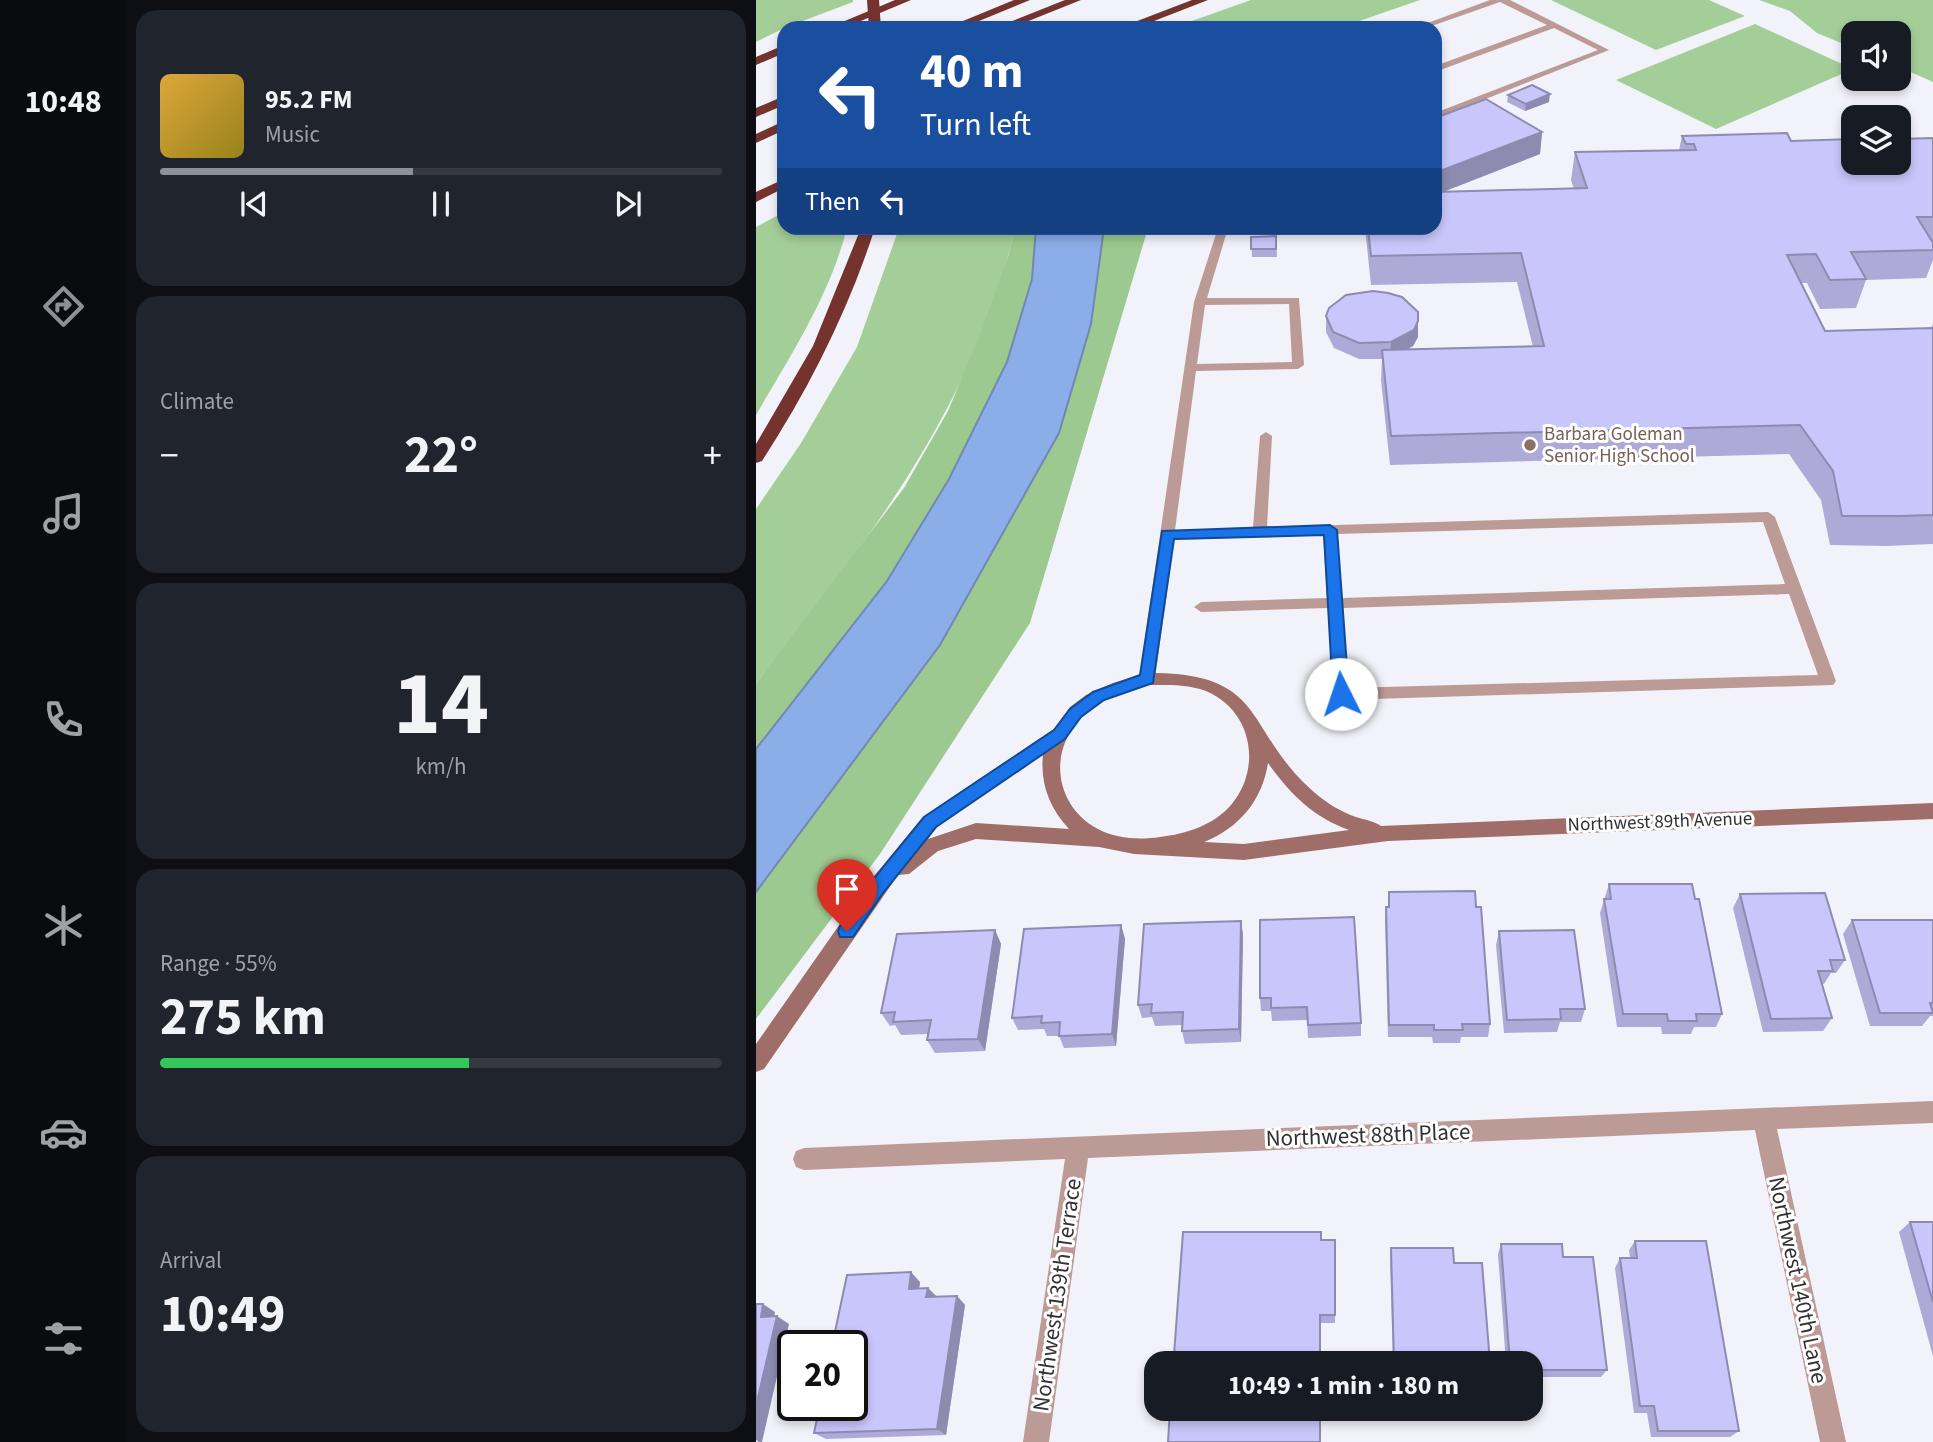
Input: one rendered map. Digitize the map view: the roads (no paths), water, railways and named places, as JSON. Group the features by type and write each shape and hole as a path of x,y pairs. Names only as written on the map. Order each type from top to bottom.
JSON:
{"highway":[{"path":"873,0 874,21"},
{"path":"852,21 905,0"},
{"path":"969,21 1024,0"},
{"path":"1020,21 1075,0"},
{"path":"1144,21 1202,0"},
{"path":"756,61 777,52"},
{"path":"756,113 777,103"},
{"path":"756,139 777,128"},
{"path":"756,198 777,187"},
{"path":"756,457 794,402 847,292 866,235"}],"street":[{"path":"877,887 932,845 976,831 1101,839 1142,848 1176,844 1198,835 1235,813 1253,788 1261,762 1259,736 1249,715 1232,698 1209,686 1183,679 1147,678 1098,696 1075,713 1059,734 1050,758 1050,783 1059,806 1077,825 1101,839"},
{"path":"756,1062 877,887 930,822 1059,734"},
{"name":"Northwest 89th Avenue","path":"1259,736 1299,794 1343,823 1388,833"},
{"name":"Northwest 89th Avenue","path":"1142,848 1244,852 1388,833 1933,811"},
{"name":"Northwest 88th Place","path":"804,1159 1933,1112"},
{"name":"Northwest 140th Lane","path":"1763,1118 1833,1442"},
{"name":"Northwest 139th Terrace","path":"1036,1442 1078,1147"}],"lane":[{"path":"1438,21 1500,0 1605,50 1442,113"},
{"path":"1442,66 1554,25"},
{"path":"1147,678 1200,302 1221,235"},
{"path":"1191,368 1298,365 1295,300 1200,302"},
{"path":"1260,532 1266,436"},
{"path":"1167,535 1260,532 1768,517 1828,681 1341,694 1330,530"},
{"path":"1201,607 1794,589"}],"water":[{"path":"1035,235 1103,235 1091,324 1059,433 940,645 756,892 756,749 887,581 949,479 1007,362 1032,279"}],"place":[{"name":"Barbara Goleman Senior High School","path":"1530,445"}]}
